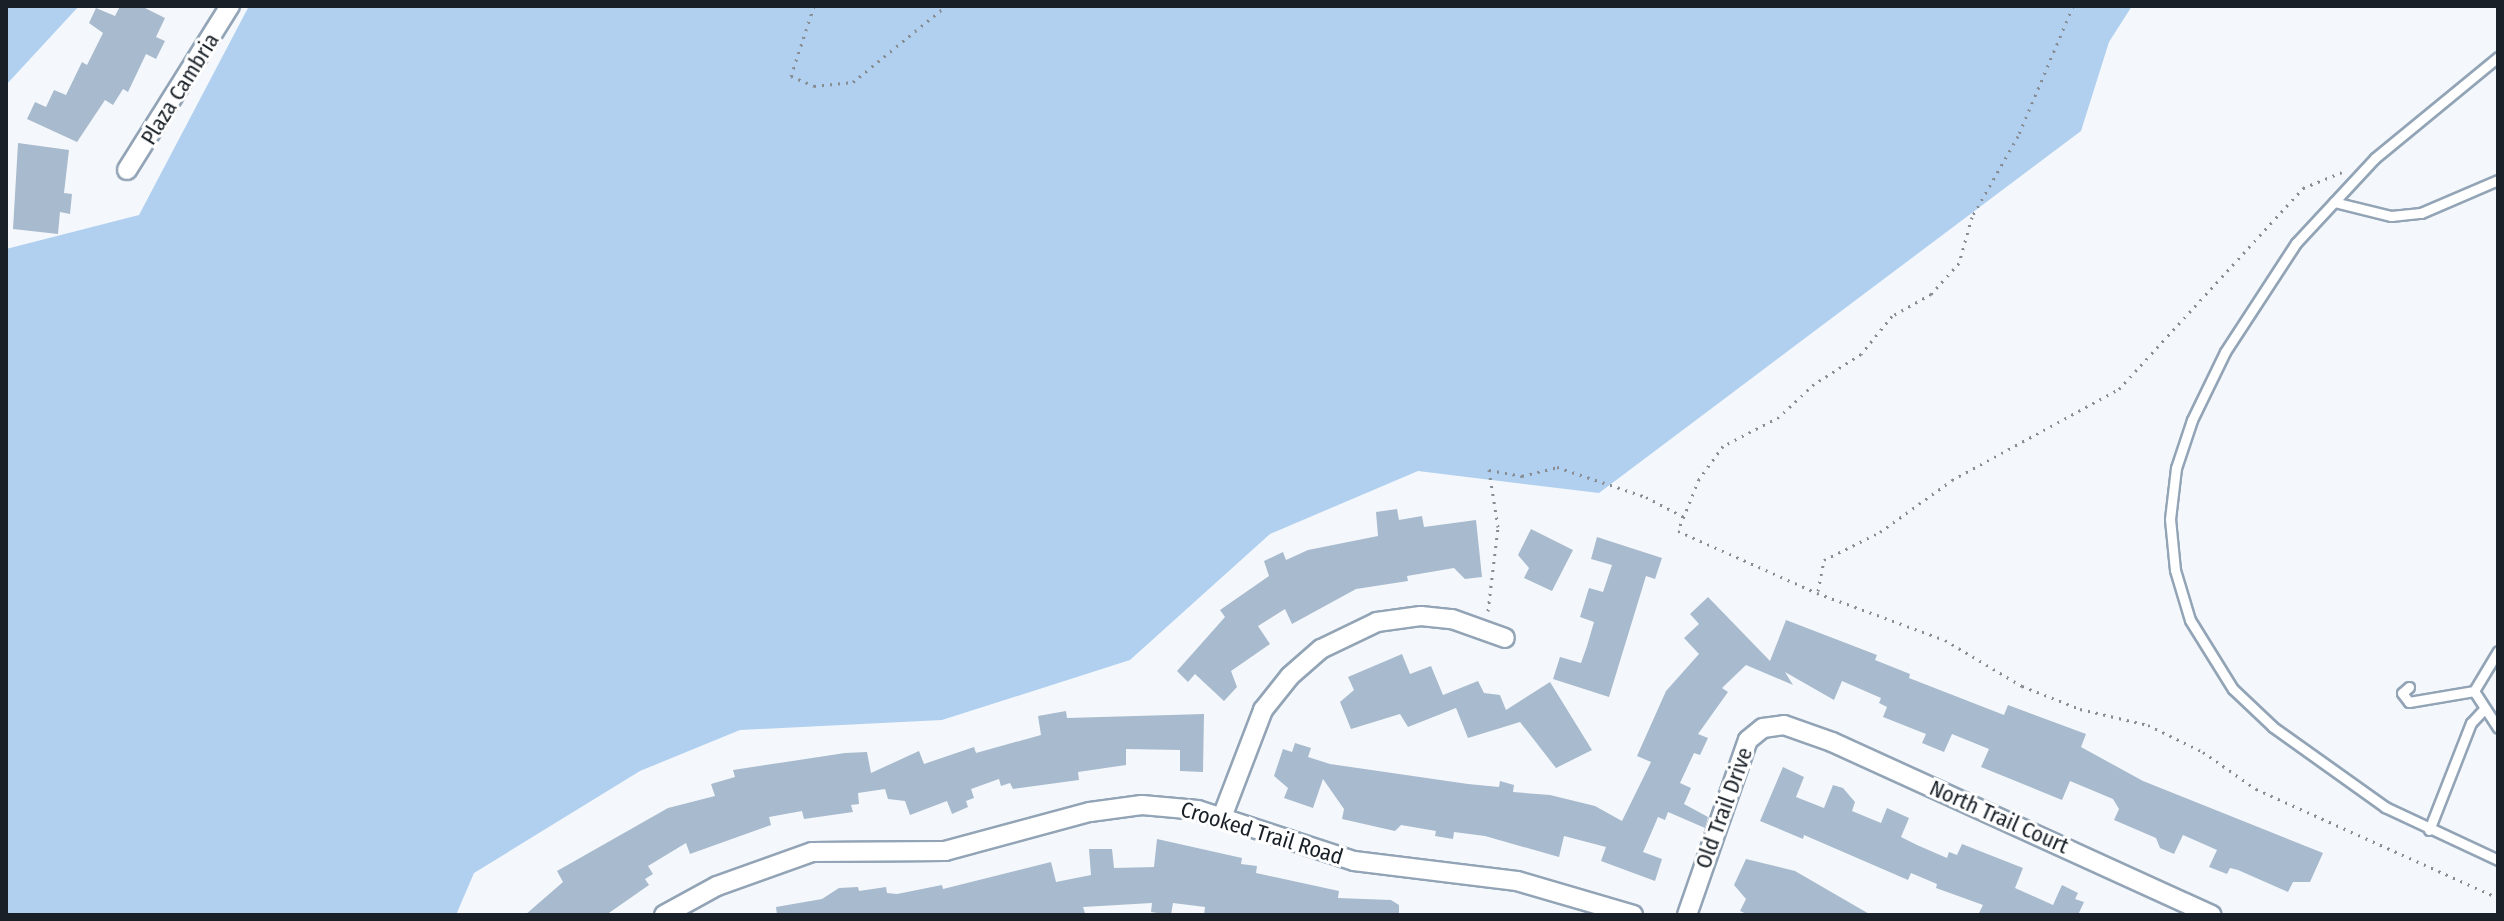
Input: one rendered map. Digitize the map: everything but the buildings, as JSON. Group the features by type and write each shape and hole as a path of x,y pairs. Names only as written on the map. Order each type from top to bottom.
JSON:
{"street":[{"name":"Plaza Cambria","path":"127,170 230,6"},
{"path":"1222,817 1263,710 1290,676 1321,649 1357,629 1399,617 1443,617 1483,627 1505,638"},
{"name":"Old Trail Drive","path":"1687,915 1748,740 1763,728 1784,725"},
{"name":"North Trail Court","path":"1784,725 1832,742 2211,915"},
{"name":"Crooked Trail Road","path":"664,915 717,886 812,852 945,851 1125,806 1166,806 1222,817 1354,861 1517,881 1633,915"}],"lane":[{"path":"2498,57 2375,158 2296,243 2225,352 2192,420 2172,494 2175,570 2201,644 2252,709 2385,807 2498,860"},
{"path":"2334,202 2391,216 2421,213 2498,180"},
{"path":"2409,687 2402,693 2409,702 2474,691 2498,651"},
{"path":"2474,691 2483,710 2498,728"},
{"path":"2429,830 2471,723 2483,710"}],"path":[{"path":"814,6 791,76 814,86 853,82 946,6"},
{"path":"2073,6 2018,136 1972,217 1959,263 1931,294 1892,316 1861,354 1814,384 1779,417 1723,446 1699,479 1678,531 1817,593 1945,640 2022,686 2109,718 2148,725 2203,752 2256,789 2498,898"},
{"path":"1817,593 1824,560 1880,532 1952,480 2119,389 2303,188 2346,170"},
{"path":"1483,627 1492,598 1498,527 1489,470 1498,468 1522,476 1557,467 1646,497 1684,517"}],"shaded area":[{"path":"6,6 79,6 6,85"},
{"path":"249,6 2132,6 2109,42 2081,131 1599,493 1418,471 1270,534 1130,660 942,720 740,730 640,771 474,873 456,915 6,915 6,249 139,215"}]}
